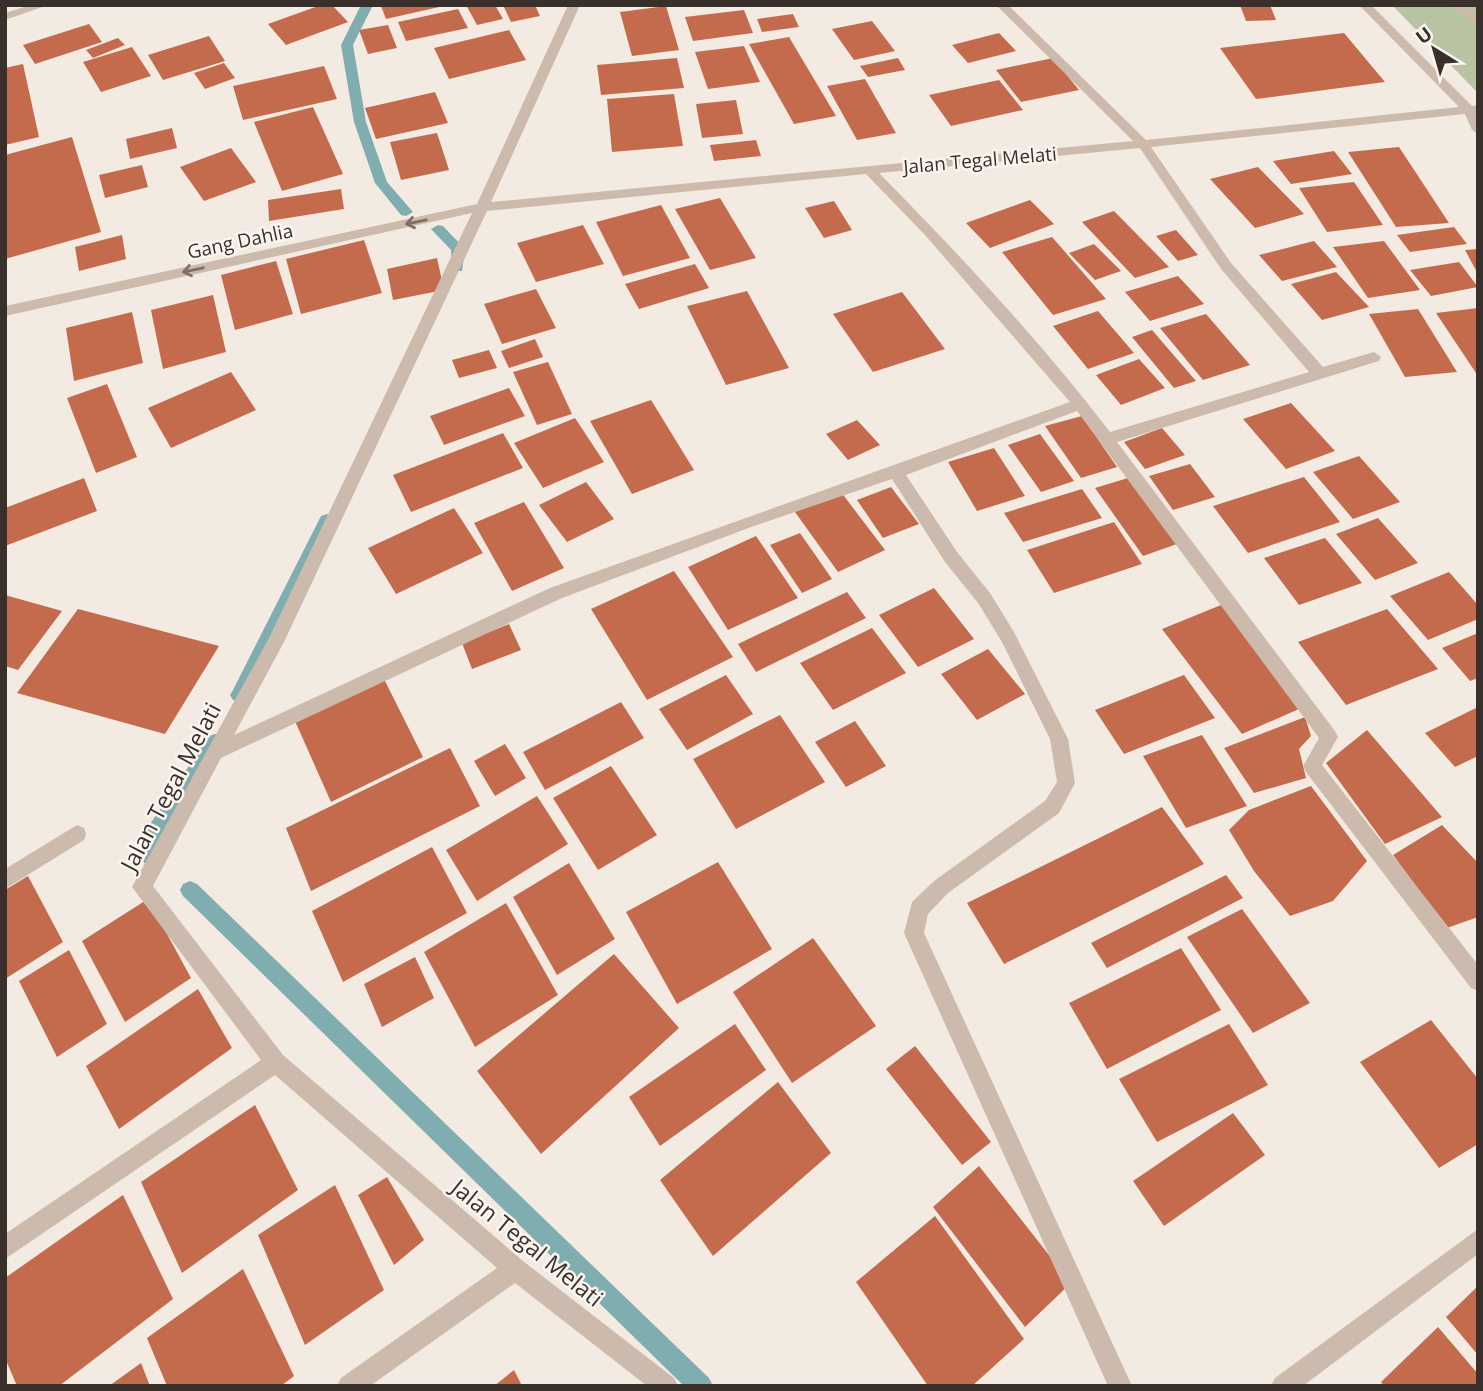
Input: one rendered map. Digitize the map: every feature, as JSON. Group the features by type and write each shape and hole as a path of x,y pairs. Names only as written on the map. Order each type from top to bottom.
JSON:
{"street":[{"path":"5,17 43,5"},
{"name":"Jalan Tegal Melati","path":"574,5 482,207 275,642 142,887 276,1062 515,1269 666,1386"},
{"path":"1001,5 1143,144 1226,266 1319,373"},
{"path":"1364,5 1473,109 1478,130"},
{"path":"1456,5 1478,23"},
{"name":"Jalan Tegal Melati","path":"482,207 1143,144 1473,109"},
{"path":"869,170 930,232 1080,404 1107,439 1329,737 1312,766 1478,981"},
{"name":"Gang Dahlia","path":"5,311 482,207"},
{"path":"1107,439 1374,357"},
{"path":"216,752 556,593 1080,404"},
{"path":"896,472 951,557 984,598 1059,739 1066,783 1052,807 941,887 919,909 914,933 1120,1386"},
{"path":"5,880 77,834"},
{"path":"5,1248 276,1062"},
{"path":"1283,1386 1478,1240"},
{"path":"349,1386 515,1269"}],"green space":[{"path":"1392,5 1478,5 1478,91 1476,91"}],"building":[{"path":"321,5 332,5 348,22 286,45 268,24"},
{"path":"385,5 448,5 386,19 381,6"},
{"path":"466,5 495,5 503,19 477,25"},
{"path":"503,5 535,5 540,16 511,22"},
{"path":"1240,5 1270,5 1276,20 1246,21"},
{"path":"666,6 679,50 632,56 620,12"},
{"path":"458,9 468,28 406,41 398,22"},
{"path":"744,10 753,33 693,41 685,17"},
{"path":"793,14 799,27 762,32 757,19"},
{"path":"872,21 895,51 854,60 832,29"},
{"path":"89,24 102,42 35,64 23,45"},
{"path":"388,25 397,48 368,54 359,30"},
{"path":"509,30 526,60 449,79 434,48"},
{"path":"999,33 1016,51 968,63 952,45"},
{"path":"1344,33 1385,82 1256,99 1220,48"},
{"path":"209,36 225,61 163,80 148,55"},
{"path":"789,37 836,116 794,124 749,44"},
{"path":"118,38 125,45 93,58 86,50"},
{"path":"744,46 760,82 708,89 695,52"},
{"path":"132,47 151,76 101,92 83,62"},
{"path":"677,58 684,88 601,95 597,65"},
{"path":"898,58 905,70 868,77 860,66"},
{"path":"1053,58 1079,90 1021,102 996,70"},
{"path":"224,63 235,78 205,89 194,73"},
{"path":"23,64 39,137 5,145 5,68"},
{"path":"324,66 337,99 243,120 233,86"},
{"path":"865,79 896,133 857,140 827,86"},
{"path":"999,80 1023,110 951,126 929,95"},
{"path":"435,92 448,123 376,139 365,108"},
{"path":"674,94 683,146 612,152 607,99"},
{"path":"736,100 743,134 702,138 696,104"},
{"path":"313,107 343,174 282,191 254,122"},
{"path":"172,128 177,148 130,159 126,139"},
{"path":"437,133 449,170 401,180 390,142"},
{"path":"72,137 101,232 5,259 5,155"},
{"path":"756,140 761,156 714,161 710,145"},
{"path":"1399,147 1449,223 1396,227 1348,152"},
{"path":"231,148 256,182 204,201 180,167"},
{"path":"1334,151 1352,174 1291,184 1273,161"},
{"path":"142,165 148,187 105,198 99,175"},
{"path":"1258,167 1304,214 1255,228 1210,179"},
{"path":"1354,182 1383,225 1327,232 1299,188"},
{"path":"341,189 344,209 269,221 268,200"},
{"path":"720,198 756,258 710,270 675,209"},
{"path":"1030,200 1054,224 990,248 966,223"},
{"path":"834,201 852,230 824,238 805,208"},
{"path":"661,205 690,258 623,276 596,222"},
{"path":"1114,211 1169,267 1135,278 1082,222"},
{"path":"583,225 604,264 536,282 517,243"},
{"path":"1454,227 1467,244 1410,252 1397,235"},
{"path":"1176,230 1198,255 1178,261 1156,236"},
{"path":"122,235 126,259 79,271 75,247"},
{"path":"1052,237 1106,299 1053,315 1002,252"},
{"path":"364,240 382,293 301,314 286,259"},
{"path":"1314,241 1337,267 1282,281 1259,255"},
{"path":"1384,241 1420,290 1368,298 1333,247"},
{"path":"1094,244 1121,271 1095,280 1069,253"},
{"path":"1478,249 1478,274 1465,250"},
{"path":"437,258 444,290 393,300 387,269"},
{"path":"276,261 293,314 235,330 221,275"},
{"path":"1459,262 1478,287 1431,296 1410,270"},
{"path":"695,264 709,288 639,309 625,284"},
{"path":"1336,272 1369,307 1322,320 1291,284"},
{"path":"1178,276 1204,304 1150,321 1125,292"},
{"path":"536,289 556,328 502,344 484,304"},
{"path":"747,291 789,368 726,385 687,306"},
{"path":"902,292 945,349 873,372 833,314"},
{"path":"213,295 226,352 163,369 151,310"},
{"path":"1478,308 1478,376 1436,313"},
{"path":"1418,309 1457,372 1405,377 1369,314"},
{"path":"1098,311 1134,353 1088,369 1053,326"},
{"path":"132,312 143,363 74,381 66,328"},
{"path":"1206,314 1250,365 1203,380 1160,328"},
{"path":"1152,330 1196,381 1174,388 1132,337"},
{"path":"535,339 543,357 509,368 501,351"},
{"path":"489,350 497,368 459,378 452,360"},
{"path":"1139,359 1165,388 1121,405 1096,375"},
{"path":"548,362 572,414 537,425 513,372"},
{"path":"231,372 256,410 171,448 148,408"},
{"path":"107,384 137,457 96,473 67,398"},
{"path":"509,388 525,416 444,445 430,416"},
{"path":"651,400 694,470 632,494 590,421"},
{"path":"1291,403 1335,451 1286,469 1243,419"},
{"path":"1082,416 1117,467 1081,478 1045,426"},
{"path":"575,418 604,462 543,488 514,443"},
{"path":"857,420 880,445 848,460 826,434"},
{"path":"1162,428 1185,455 1145,469 1124,442"},
{"path":"503,433 523,468 411,512 393,475"},
{"path":"1040,434 1074,481 1041,492 1008,445"},
{"path":"994,448 1025,496 977,511 948,462"},
{"path":"1359,456 1400,502 1353,519 1313,472"},
{"path":"1190,464 1215,497 1173,510 1149,476"},
{"path":"1304,477 1340,522 1248,553 1213,506"},
{"path":"84,478 97,511 5,546 5,508"},
{"path":"1128,478 1177,544 1143,556 1095,488"},
{"path":"586,482 614,519 567,542 539,505"},
{"path":"891,487 919,524 883,538 857,500"},
{"path":"1082,489 1102,518 1023,542 1004,513"},
{"path":"841,492 885,550 838,572 795,512"},
{"path":"524,502 564,568 512,591 474,523"},
{"path":"454,508 483,553 396,594 368,548"},
{"path":"1378,518 1418,563 1375,580 1336,534"},
{"path":"1114,522 1142,564 1054,593 1027,550"},
{"path":"800,533 832,579 802,593 770,545"},
{"path":"756,536 798,598 728,630 688,567"},
{"path":"1325,538 1362,583 1299,605 1264,558"},
{"path":"674,571 733,657 647,700 591,609"},
{"path":"1449,572 1478,605 1478,619 1428,640 1390,596"},
{"path":"934,588 974,639 918,667 879,615"},
{"path":"847,592 866,618 756,672 738,644"},
{"path":"5,595 62,611 18,670 5,666"},
{"path":"1221,605 1299,709 1242,734 1162,629"},
{"path":"78,609 219,646 165,734 17,693"},
{"path":"1387,609 1438,669 1346,705 1298,642"},
{"path":"509,624 521,650 472,669 462,643"},
{"path":"872,628 906,673 833,710 800,663"},
{"path":"1478,633 1478,678 1470,681 1442,648"},
{"path":"988,649 1025,694 977,720 941,674"},
{"path":"726,675 753,714 687,750 659,709"},
{"path":"1184,675 1215,718 1124,754 1095,710"},
{"path":"384,679 423,757 331,802 295,721"},
{"path":"621,702 644,738 545,790 523,752"},
{"path":"1478,707 1478,756 1455,767 1425,733"},
{"path":"780,715 825,782 736,829 693,759"},
{"path":"1305,717 1311,736 1299,749 1306,778 1254,793 1224,748"},
{"path":"855,721 886,766 846,787 815,742"},
{"path":"1367,730 1442,817 1385,844 1326,763"},
{"path":"1202,735 1247,806 1186,828 1143,756"},
{"path":"505,744 526,778 495,796 474,761"},
{"path":"450,748 480,806 311,891 286,828"},
{"path":"611,766 657,835 598,870 553,798"},
{"path":"1311,786 1367,861 1333,901 1290,916 1254,871 1229,830 1249,810"},
{"path":"537,796 568,844 477,901 446,850"},
{"path":"1162,807 1204,864 1004,964 967,903"},
{"path":"1442,825 1478,863 1478,917 1447,928 1393,855"},
{"path":"432,847 467,913 343,982 312,911"},
{"path":"718,862 772,949 677,1004 626,912"},
{"path":"569,863 615,939 557,975 513,897"},
{"path":"1226,875 1243,898 1107,968 1091,943"},
{"path":"28,876 63,942 5,979 5,890"},
{"path":"148,899 191,978 125,1022 82,941"},
{"path":"506,903 558,995 475,1047 424,952"},
{"path":"1242,909 1310,1003 1253,1033 1187,937"},
{"path":"813,938 876,1026 792,1083 733,992"},
{"path":"1181,948 1221,1010 1107,1069 1069,1003"},
{"path":"69,950 107,1024 57,1057 19,981"},
{"path":"614,954 679,1028 541,1154 477,1071"},
{"path":"415,957 434,998 382,1027 364,984"},
{"path":"198,989 232,1048 119,1129 86,1066"},
{"path":"1431,1020 1478,1079 1478,1144 1439,1168 1360,1062"},
{"path":"735,1024 766,1070 660,1146 629,1097"},
{"path":"1229,1024 1268,1085 1157,1142 1119,1079"},
{"path":"915,1046 991,1142 962,1165 886,1069"},
{"path":"778,1082 831,1153 713,1256 660,1180"},
{"path":"255,1105 298,1190 182,1273 141,1182"},
{"path":"1233,1113 1265,1155 1164,1226 1133,1181"},
{"path":"979,1166 1071,1283 1025,1327 933,1207"},
{"path":"387,1177 424,1240 394,1265 358,1195"},
{"path":"335,1185 384,1290 305,1345 258,1235"},
{"path":"123,1195 173,1299 59,1386 17,1386 5,1358 5,1278"},
{"path":"935,1216 1024,1339 972,1386 928,1386 856,1282"},
{"path":"243,1269 294,1376 281,1386 167,1386 147,1338"},
{"path":"1478,1286 1478,1355 1446,1317"},
{"path":"1438,1327 1478,1374 1478,1386 1384,1386 1381,1382"},
{"path":"141,1363 150,1386 109,1386"},
{"path":"514,1370 522,1386 494,1386"}],"waterway":[{"path":"367,5 347,45 360,122 381,183 406,212"},
{"path":"438,229 458,249 457,268"},
{"path":"239,695 327,520"},
{"path":"151,857 149,842 215,742"},
{"path":"190,890 701,1386"}]}
